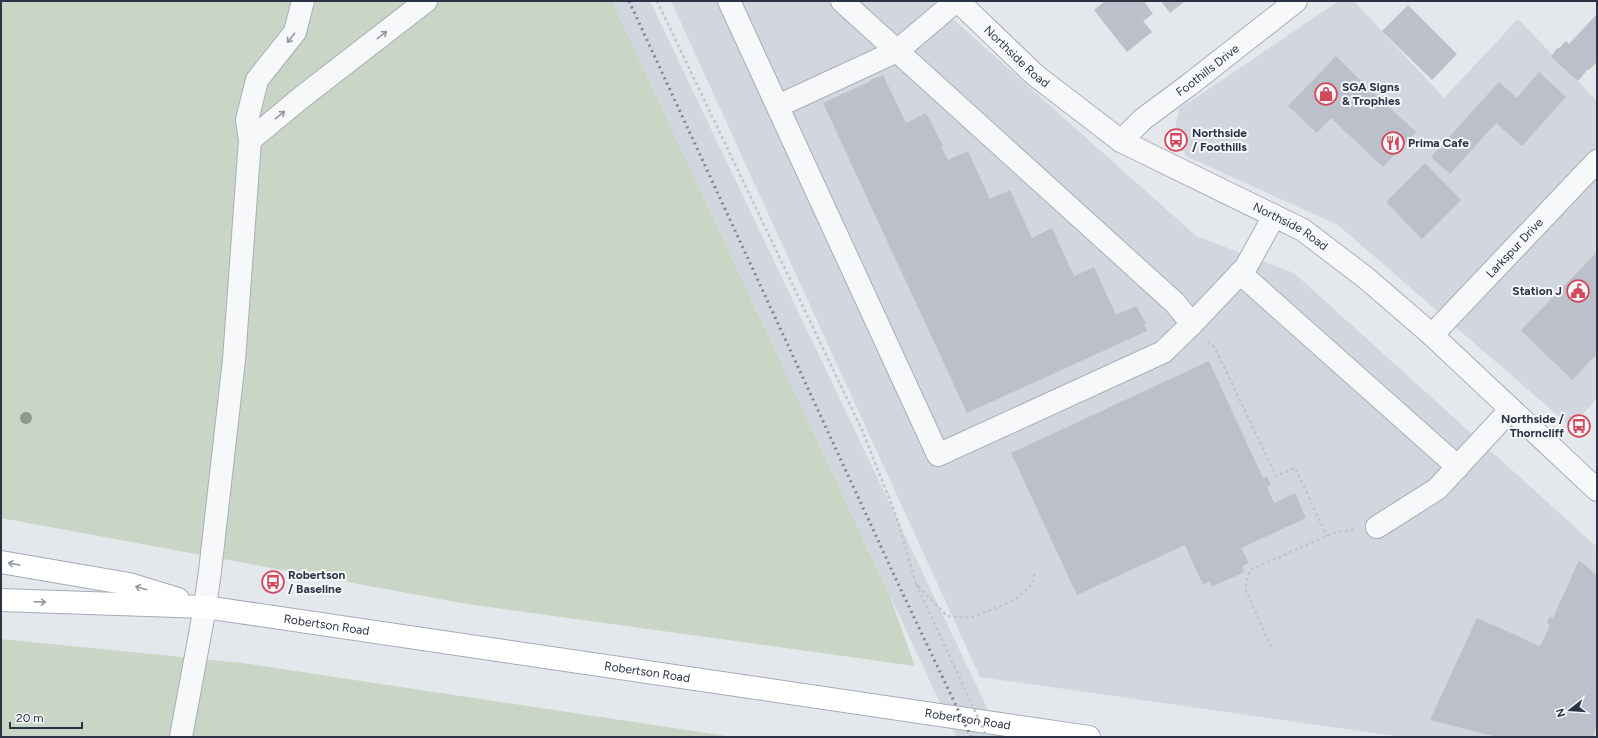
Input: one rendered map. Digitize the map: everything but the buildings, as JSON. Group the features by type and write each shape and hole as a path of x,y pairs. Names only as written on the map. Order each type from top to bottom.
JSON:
{"main road":[{"name":"Robertson Road","path":"1,562 129,584 206,607"},
{"name":"Robertson Road","path":"1,600 206,607 1089,737"}],"street":[{"path":"181,737 206,607 234,360 250,140 247,120 257,80 295,32 303,1"},
{"path":"250,140 302,97 426,1"},
{"path":"730,1 938,456 1163,352 1246,267 1274,216"},
{"path":"842,1 1174,303 1192,324"},
{"path":"778,106 896,51 957,1"},
{"name":"Northside Road","path":"957,1 1035,75 1121,141 1303,230 1360,273 1432,335 1597,490"},
{"name":"Foothills Drive","path":"1121,141 1143,119 1188,86 1296,1"},
{"name":"Larkspur Drive","path":"1432,335 1597,161"},
{"path":"1240,273 1458,467"},
{"path":"1378,527 1437,489 1511,409"}],"path":[{"path":"657,1 862,430 897,518 916,584 987,737"},
{"path":"1192,324 1215,348 1276,476 1295,468 1328,536"},
{"path":"1271,647 1245,588 1250,570 1336,532 1378,527"},
{"path":"916,584 948,616 970,618 1015,600 1032,584 1036,571"}],"shaded area":[{"path":"612,1 650,1 1001,737 956,737"},
{"path":"671,1 933,1 1196,236 1294,273 1597,547 1597,737 1402,737 980,677"},
{"path":"1339,1 1354,1 1444,98 1518,19 1597,101 1597,398 1571,427 1338,225 1188,157 1173,140 1179,109"}],"green space":[{"path":"1,1 612,1 889,594 915,666 467,604 1,518"},
{"path":"1,639 242,663 733,737 1,737"}],"railway":[{"path":"629,1 901,590 971,737"}],"place":[{"name":"SGA Signs & Trophies","path":"1326,94"},
{"name":"Northside / Foothills","path":"1176,140"},
{"name":"Prima Cafe","path":"1393,143"},
{"name":"Station J","path":"1578,291"},
{"name":"Northside / Thorncliff","path":"1579,426"},
{"name":"Robertson / Baseline","path":"273,582"}]}
